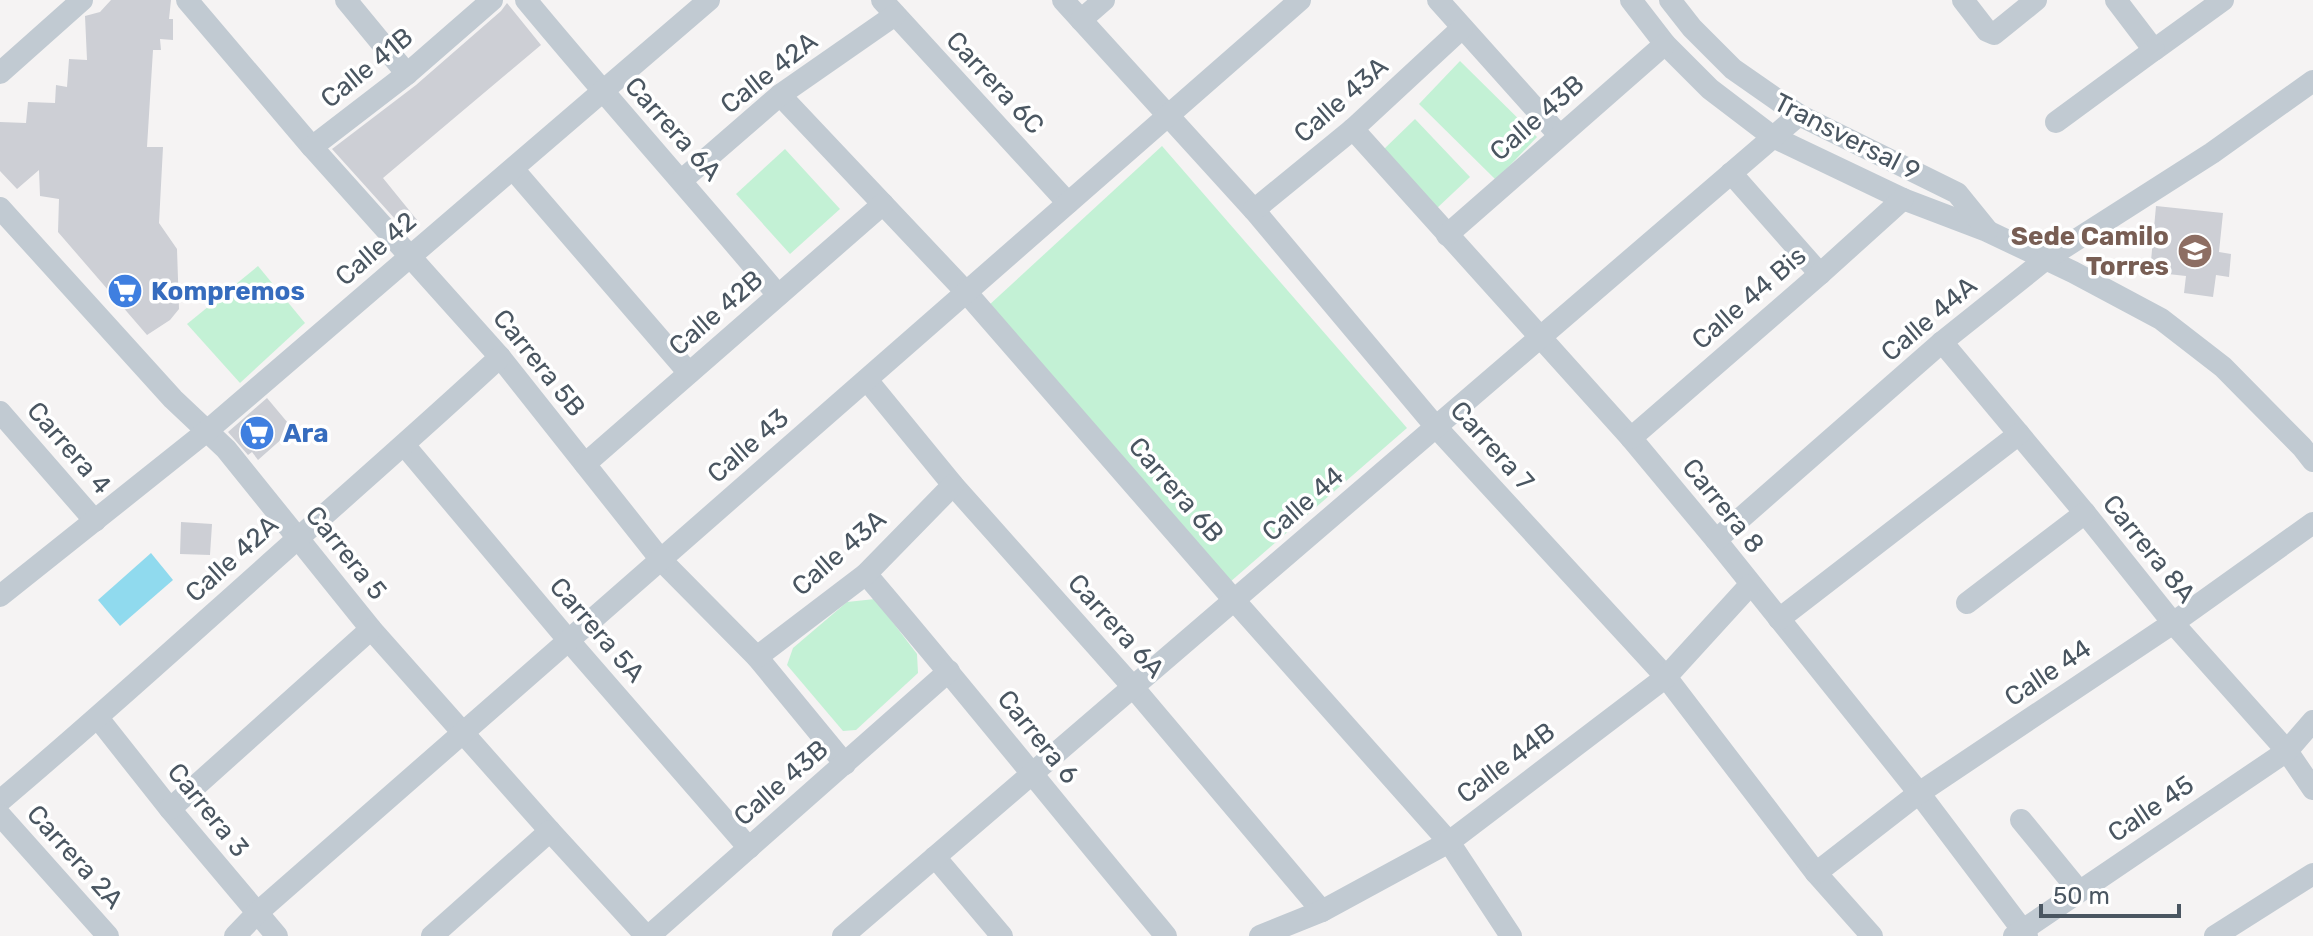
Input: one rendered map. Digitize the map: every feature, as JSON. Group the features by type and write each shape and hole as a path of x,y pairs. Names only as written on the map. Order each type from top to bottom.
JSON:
{"street":[{"path":"0,73 82,0"},
{"name":"Carrera 5B","path":"187,0 312,147 500,357 661,560 757,657 845,764"},
{"path":"346,0 407,74"},
{"name":"Calle 41B","path":"312,147 407,74 492,0"},
{"name":"Carrera 6A","path":"526,0 778,295"},
{"name":"Carrera 7","path":"1063,0 1254,210 1436,427 1666,677 1816,873 1872,936"},
{"path":"1081,20 1104,0"},
{"name":"Calle 43","path":"235,936 257,913 1300,0"},
{"path":"1438,0 1559,135"},
{"name":"Transversal 9","path":"1631,0 1665,44 1710,89 1773,137 1903,199 1987,231 2161,319 2223,367 2309,451"},
{"name":"Transversal 9","path":"1670,0 1692,28 1733,69 1799,115 1957,193 1987,231"},
{"path":"1963,0 1987,31 1994,34 2036,0"},
{"path":"2116,0 2154,50"},
{"path":"2056,122 2223,0"},
{"name":"Calle 42","path":"0,596 207,431 705,1"},
{"name":"Calle 42A","path":"682,180 780,95 889,8"},
{"name":"Carrera 6C","path":"889,8 1068,203"},
{"name":"Calle 43A","path":"1254,210 1353,129 1462,28"},
{"name":"Calle 43B","path":"1447,235 1665,44"},
{"name":"Calle 44A","path":"1716,540 1942,342 2046,259 2212,153 2313,81"},
{"name":"Carrera 6B","path":"780,95 966,292 1449,842 1511,936"},
{"name":"Calle 44","path":"843,936 1799,115"},
{"name":"Carrera 8","path":"1353,129 1631,438 1716,540 1919,793 2022,934"},
{"path":"513,169 689,373"},
{"path":"1731,173 1820,274"},
{"name":"Calle 44 Bis","path":"1631,438 1903,199"},
{"name":"Calle 42B","path":"585,464 883,204"},
{"name":"Carrera 5","path":"0,208 173,399 226,449 371,629 647,936"},
{"name":"Carrera 8A","path":"1942,342 2173,623 2287,751 2313,789"},
{"name":"Calle 42A","path":"0,801 405,446 500,357"},
{"name":"Carrera 6A","path":"867,380 953,485 1133,687 1322,911"},
{"name":"Carrera 4","path":"0,412 95,521"},
{"path":"1779,619 2019,434"},
{"name":"Carrera 5A","path":"405,446 749,848"},
{"name":"Calle 43A","path":"757,657 866,574 953,485"},
{"path":"1967,603 2085,513"},
{"name":"Calle 44","path":"1816,873 1919,793 2173,623 2313,523"},
{"name":"Carrera 6","path":"866,574 1166,936"},
{"name":"Calle 44B","path":"1260,936 1322,911 1449,842 1666,677 1750,585"},
{"path":"170,809 371,629"},
{"name":"Calle 43B","path":"647,936 949,671"},
{"name":"Carrera 3","path":"98,718 277,936"},
{"name":"Calle 45","path":"2022,934 2079,891 2287,751 2313,721"},
{"name":"Carrera 2A","path":"0,815 108,936"},
{"path":"2021,820 2079,891"},
{"path":"432,936 550,831"},
{"path":"935,857 1002,936"},
{"path":"2215,936 2313,874"}],"green space":[{"path":"1460,61 1537,137 1496,180 1419,104"},
{"path":"1415,119 1470,177 1436,209 1382,151"},
{"path":"1162,146 1407,428 1222,589 988,306"},
{"path":"785,149 840,209 790,254 736,194"},
{"path":"258,266 305,323 240,383 187,324"},
{"path":"875,599 917,654 918,673 856,730 843,731 787,665 793,648 847,602"}],"water":[{"path":"151,553 173,580 120,626 98,600"}],"building":[{"path":"111,0 171,0 169,19 173,19 173,40 160,39 161,50 153,50 147,147 163,147 159,223 177,249 179,309 170,320 147,335 58,232 59,199 40,196 39,170 17,189 0,171 0,122 26,123 28,102 55,103 56,85 67,87 69,59 87,60 85,16 100,12"},
{"path":"507,3 541,45 383,178 417,220 405,230 332,149 416,85"},
{"path":"2156,206 2223,213 2219,252 2231,254 2229,277 2216,275 2213,297 2184,293 2186,276 2150,272"},
{"name":"Ara","path":"267,398 293,429 258,460 252,452 248,455 228,432"},
{"path":"181,522 212,524 210,555 180,554"}],"place":[{"name":"Sede Camilo Torres","path":"2195,251"},
{"name":"Kompremos","path":"125,291"},
{"name":"Ara","path":"257,433"}]}
